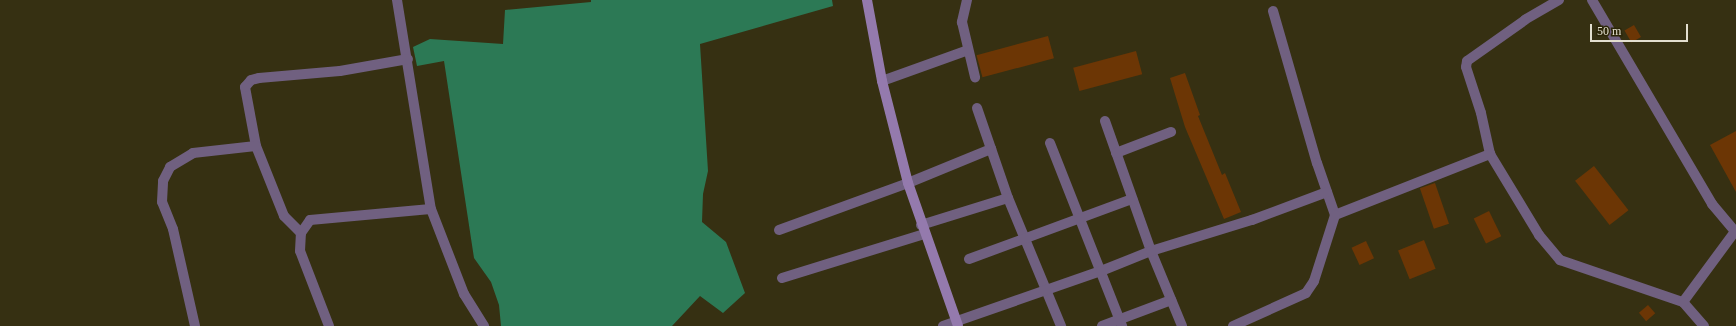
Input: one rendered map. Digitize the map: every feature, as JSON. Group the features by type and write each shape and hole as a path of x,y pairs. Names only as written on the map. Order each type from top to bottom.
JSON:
{"street":[{"path":"397,0 408,59 431,209 464,294 484,326"},
{"path":"867,0 882,81 908,184 957,324"},
{"path":"967,0 962,22 975,77"},
{"path":"1559,0 1525,20 1467,61 1466,67 1481,113 1490,154 1539,235 1560,260 1683,302 1704,326"},
{"path":"1592,0 1712,204 1735,232 1683,302"},
{"path":"1233,326 1306,293 1314,281 1336,215 1327,192 1273,11"},
{"path":"882,81 968,50"},
{"path":"301,234 284,216 256,146 245,87 251,80 340,71 408,59"},
{"path":"977,108 1008,198 1026,238 1061,326"},
{"path":"1105,121 1150,251 1182,326"},
{"path":"1116,153 1171,132"},
{"path":"1050,143 1121,322"},
{"path":"195,326 173,229 162,202 163,181 170,167 193,153 256,146"},
{"path":"779,230 908,184 991,149"},
{"path":"1336,215 1490,154"},
{"path":"944,326 957,324 1101,271 1150,251 1252,220 1327,192"},
{"path":"782,278 1008,198"},
{"path":"969,259 1132,199"},
{"path":"329,326 300,251 301,234 310,220 431,209"},
{"path":"1102,326 1121,322 1171,300"}],"green space":[{"path":"591,0 832,0 833,6 700,44 708,171 703,194 702,222 726,242 745,293 723,313 700,296 672,326 501,326 499,305 491,282 474,258 444,61 417,66 413,47 430,39 503,44 505,10 591,2"}],"building":[{"path":"1634,25 1641,37 1631,43 1624,30"},
{"path":"1048,36 1054,58 982,77 977,55"},
{"path":"1136,51 1142,74 1079,91 1073,68"},
{"path":"1185,73 1200,115 1198,116 1222,175 1225,173 1241,212 1224,219 1185,127 1170,78"},
{"path":"1736,131 1736,192 1710,145"},
{"path":"1594,166 1628,210 1610,225 1575,181"},
{"path":"1435,183 1449,224 1434,229 1420,188"},
{"path":"1489,211 1501,236 1486,244 1474,218"},
{"path":"1424,240 1436,269 1410,279 1398,250"},
{"path":"1366,241 1374,258 1360,265 1351,248"},
{"path":"1648,305 1655,313 1646,321 1639,313"}]}
